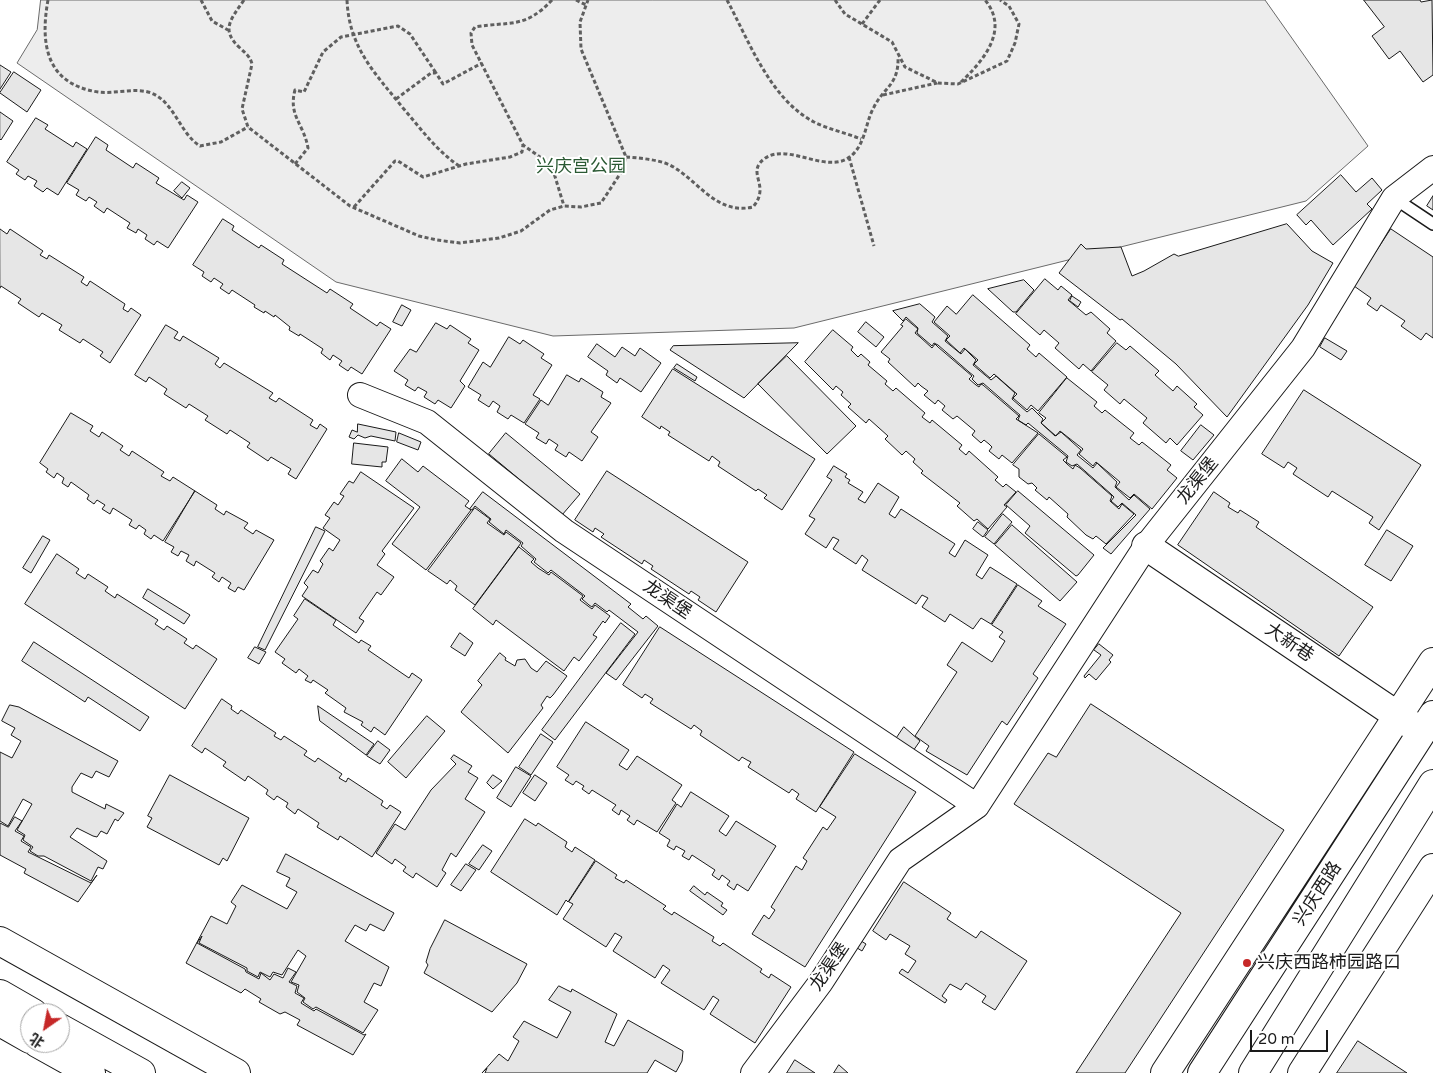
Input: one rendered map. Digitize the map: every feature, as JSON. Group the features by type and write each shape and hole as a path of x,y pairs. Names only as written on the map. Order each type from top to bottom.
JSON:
{"street":[{"name":"龙渠堡","path":"753,1073 821,982 900,860 976,806 1146,546 1303,348 1394,198 1433,168"},
{"name":"龙渠堡","path":"360,395 428,422 564,531 976,806"},
{"name":"大新巷","path":"1146,546 1397,715 1429,729"},
{"path":"1165,1073 1433,662"},
{"name":"兴庆西路","path":"1202,1073 1429,729"},
{"path":"1252,1073 1433,784"},
{"path":"1302,1073 1433,868"},
{"path":"0,941 236,1073"},
{"path":"0,994 20,1006"},
{"path":"0,1022 20,1033"},
{"path":"70,1034 141,1073"},
{"path":"55,1053 90,1073"}],"lane":[{"path":"1394,198 1433,224"}],"path":[{"path":"48,0 44,20 45,44 49,62 65,80 98,92 148,92 166,104 193,142 200,146 221,142 248,127"},
{"path":"201,0 212,21 228,30"},
{"path":"244,0 231,20 228,30 230,38 250,57 252,64 242,109 248,127 354,208 419,236 460,243 499,238 521,231 550,210 564,206 601,203 622,171 626,158 581,49 580,22 588,0"},
{"path":"347,0 353,33 372,72 438,152 459,166"},
{"path":"552,0 534,16 522,23 475,27 471,33 472,45 523,145 540,157 553,170 564,206"},
{"path":"576,0 586,5"},
{"path":"728,0 761,63 793,107 814,122 861,139"},
{"path":"835,0 845,14 892,42 898,57 905,67 938,83"},
{"path":"862,24 880,0"},
{"path":"958,84 986,56 993,42 996,23 990,6 985,0"},
{"path":"883,95 938,83 958,84 1007,61 1015,43 1019,24 1009,6 1000,0"},
{"path":"295,164 308,148 306,134 296,119 292,104 295,90 304,92 323,52 341,36 398,26 410,34 443,84 482,63"},
{"path":"626,158 666,163 707,195 728,206 743,210 753,207 760,197 761,188 757,178 757,168 762,160 769,155 790,155 829,163 846,160 856,152 866,131 874,105 883,95 898,68 898,57"},
{"path":"396,100 431,73 436,73"},
{"path":"354,208 396,161 423,176 459,166 510,157 522,152 523,145"},
{"path":"849,157 874,246"}],"green space":[{"name":"兴庆宫公园","path":"41,0 1265,0 1368,146 1306,201 794,328 553,336 336,282 17,63 37,30"}],"building":[{"path":"1364,0 1420,0 1421,2 1432,0 1433,75 1423,82 1400,51 1389,59 1372,36 1384,27"},
{"path":"0,65 11,72 0,89"},
{"path":"14,72 41,90 27,112 0,93"},
{"path":"0,112 13,121 1,140 0,139"},
{"path":"36,118 48,125 45,129 73,147 76,142 87,149 58,195 47,188 43,192 34,186 37,181 28,176 25,180 16,174 19,170 7,162"},
{"path":"96,137 108,145 106,150 133,168 136,163 159,178 156,183 184,200 187,195 198,202 168,248 157,241 154,245 145,239 147,235 138,229 136,233 127,228 130,223 107,208 104,213 94,206 97,202 89,197 86,201 76,195 79,190 67,183"},
{"path":"1341,175 1356,192 1372,178 1382,190 1367,204 1372,209 1333,245 1311,220 1306,225 1297,215"},
{"path":"182,182 190,188 182,198 174,191"},
{"path":"1433,196 1433,210 1427,206"},
{"path":"223,219 234,226 232,230 259,248 261,245 284,260 282,264 327,293 330,289 353,304 350,308 377,326 380,322 391,329 362,374 351,367 348,371 339,365 342,361 333,355 330,360 321,353 323,349 300,334 299,336 289,330 290,327 275,315 274,317 265,311 264,313 232,290 229,294 220,288 223,284 214,278 211,282 202,276 204,272 193,265"},
{"path":"1287,224 1312,251 1333,263 1308,305 1227,417 1176,364 1122,319 1120,320 1059,273 1081,244 1086,249 1121,247 1132,276 1174,254 1178,256"},
{"path":"0,229 7,234 10,229 43,251 40,255 47,259 49,255 84,277 81,282 87,286 90,281 125,304 123,309 128,312 131,308 141,315 110,363 100,356 103,352 83,339 80,343 59,330 62,325 42,313 39,317 18,303 21,299 1,286 0,288"},
{"path":"1391,229 1433,257 1433,338 1426,333 1421,340 1401,326 1405,321 1381,305 1377,311 1367,304 1371,298 1354,286"},
{"path":"1045,279 1058,290 1061,286 1072,295 1068,300 1086,315 1091,312 1110,329 1107,333 1116,341 1091,371 1083,364 1079,369 1055,348 1059,343 1044,330 1040,335 1016,314"},
{"path":"1024,280 1034,290 1016,312 1013,312 988,289"},
{"path":"973,295 1030,345 1027,349 1036,357 1039,353 1067,377 1038,411 1031,405 1027,410 1013,398 1017,394 994,374 990,378 974,364 978,360 964,348 960,353 946,340 950,336 934,322 947,306 956,314"},
{"path":"1072,296 1081,302 1078,307 1070,301"},
{"path":"920,304 935,317 932,322 948,336 945,341 961,354 965,349 976,360 973,365 991,380 996,376 1015,393 1012,399 1027,412 1032,408 1043,419 1041,423 1055,436 1061,432 1081,450 1077,455 1093,468 1097,463 1117,482 1115,487 1129,500 1134,495 1150,509 1111,554 1103,548 1136,515 1122,503 1118,507 1111,501 1114,497 1077,464 1072,466 1066,462 1068,456 1028,423 1026,425 1018,420 1020,415 983,383 978,385 972,379 974,376 938,345 934,343 932,346 917,333 918,328 906,317 903,321 893,311"},
{"path":"402,305 411,310 402,326 393,322"},
{"path":"906,319 918,329 915,333 932,348 935,344 972,376 969,379 979,387 981,384 983,385 1019,416 1016,419 1038,433 1012,463 1002,455 999,459 989,451 992,447 984,440 981,443 972,435 975,431 957,416 953,419 942,410 945,406 938,400 935,404 924,395 928,391 918,383 915,387 888,362 890,359 881,352 903,326 901,325"},
{"path":"866,322 884,337 876,347 858,332"},
{"path":"436,323 447,329 450,325 471,339 468,343 479,350 460,381 465,386 451,408 438,400 435,404 424,397 427,392 418,387 415,391 405,385 408,380 394,371 410,349 416,352"},
{"path":"166,325 178,332 174,338 180,341 183,336 219,358 215,364 220,368 224,363 273,393 269,398 276,402 279,398 313,420 310,425 317,429 320,424 327,429 296,479 288,474 291,469 271,457 268,461 247,447 250,443 230,430 227,434 205,420 208,416 189,404 186,408 164,394 167,389 149,377 146,382 135,375"},
{"path":"833,330 853,347 851,350 858,357 861,354 870,362 868,365 887,381 885,384 893,391 896,388 925,413 922,417 930,423 932,420 962,445 959,449 966,455 969,451 998,477 995,480 1003,487 1006,484 1016,492 1004,505 1007,507 988,529 977,519 974,521 957,506 960,503 921,473 923,471 913,462 915,459 906,451 902,455 885,439 888,436 869,419 866,423 848,407 851,404 841,395 843,392 836,386 833,390 805,362"},
{"path":"509,337 520,344 523,340 544,354 541,358 552,365 533,395 540,399 524,423 511,415 508,419 497,412 500,406 493,401 489,407 478,400 481,395 468,387 483,362 490,367"},
{"path":"1325,338 1347,351 1341,360 1320,347"},
{"path":"798,343 744,398 670,350 673,346"},
{"path":"1117,343 1126,350 1130,346 1159,371 1155,375 1173,391 1177,386 1197,404 1194,407 1203,415 1177,445 1170,438 1166,443 1143,423 1147,418 1124,399 1120,404 1104,390 1108,385 1092,372"},
{"path":"597,344 615,357 622,347 635,356 640,348 661,363 641,392 620,378 617,383 606,375 608,371 588,357"},
{"path":"787,356 856,426 827,454 758,384"},
{"path":"677,364 697,377 695,381 674,368"},
{"path":"673,369 815,459 782,510 764,498 767,495 758,489 756,491 718,466 720,462 712,456 709,461 668,435 670,432 661,426 660,429 642,417"},
{"path":"567,375 579,382 581,378 603,392 601,397 611,403 591,432 598,437 582,461 569,452 566,457 555,450 558,445 549,439 546,444 536,438 539,433 525,424 541,400 548,405"},
{"path":"1067,378 1097,402 1094,406 1102,413 1105,410 1134,433 1130,438 1139,445 1142,442 1171,465 1167,470 1177,478 1152,509 1134,494 1130,498 1116,487 1120,482 1096,462 1093,466 1079,454 1083,449 1060,431 1056,436 1041,423 1046,418 1039,413"},
{"path":"1304,390 1421,465 1379,530 1369,523 1373,517 1332,491 1328,497 1293,474 1297,468 1288,462 1284,468 1262,454"},
{"path":"71,413 93,426 90,431 99,437 102,432 123,446 120,450 129,456 132,451 164,472 161,476 170,481 173,477 195,491 163,541 154,535 151,539 144,534 146,530 139,525 136,529 129,525 132,520 113,508 110,514 102,509 105,505 97,500 94,504 87,499 89,495 71,482 68,487 62,483 64,478 57,473 54,478 46,472 48,469 40,463"},
{"path":"358,424 396,432 395,441 371,436 365,438 358,435 354,439 349,437 352,430 357,432"},
{"path":"1201,425 1214,435 1193,460 1181,451"},
{"path":"399,433 421,442 418,450 397,442"},
{"path":"506,433 580,494 562,515 489,454"},
{"path":"1039,434 1067,457 1063,460 1067,464 1073,469 1075,465 1080,468 1112,496 1110,501 1119,509 1122,504 1134,514 1106,544 1096,536 1093,539 1086,535 1067,517 1068,514 1049,497 1047,500 1035,490 1037,488 1032,483 1028,484 1019,477 1019,469 1013,465"},
{"path":"354,443 388,447 386,462 382,462 382,467 352,464"},
{"path":"402,459 418,472 423,466 469,501 465,506 471,510 426,570 392,544 420,507 386,481"},
{"path":"834,466 847,474 845,477 850,480 848,483 863,492 858,499 865,503 878,483 899,497 889,514 895,518 901,509 955,544 949,553 955,557 965,540 988,555 976,575 982,579 990,567 1017,584 991,624 981,618 973,629 950,614 945,622 922,607 928,598 922,595 916,604 862,570 868,560 862,555 856,564 833,549 839,540 833,537 826,548 805,534 815,519 809,516 832,480 827,477"},
{"path":"607,471 748,562 716,612 698,600 700,597 691,591 689,594 651,569 653,566 644,560 642,564 601,537 604,534 595,528 593,532 575,520"},
{"path":"361,472 414,508 382,551 385,554 377,565 394,577 381,595 377,592 359,618 364,621 356,633 302,596 308,587 304,583 313,570 318,573 323,564 320,561 329,548 333,551 340,540 323,528 330,518 325,515 334,502 338,505 344,496 340,494 349,481 353,483"},
{"path":"195,491 217,505 215,509 224,515 226,511 248,523 244,528 253,534 256,530 274,540 244,590 238,587 235,592 228,588 231,583 222,577 219,582 212,577 215,573 196,561 194,566 186,561 189,555 181,551 178,556 171,552 174,547 165,542"},
{"path":"1018,491 1094,555 1078,575 1076,576 1025,533 1030,526 1006,505"},
{"path":"483,492 631,604 628,607 643,619 646,616 658,626 616,680 606,673 638,632 609,610 607,612 595,603 592,607 589,605 582,599 585,596 551,570 548,573 534,562 536,559 521,546 523,543 506,530 504,534 489,522 491,519 475,506 472,510 470,509"},
{"path":"1214,492 1230,503 1228,507 1238,513 1240,510 1259,522 1256,527 1373,607 1339,656 1178,545"},
{"path":"475,508 490,519 487,523 504,535 506,532 521,543 475,605 455,590 457,586 450,580 447,584 428,571"},
{"path":"1003,514 1012,522 994,544 985,537"},
{"path":"978,522 988,530 983,537 973,529"},
{"path":"1012,525 1077,582 1060,601 995,545"},
{"path":"316,527 325,531 265,650 258,647"},
{"path":"1387,530 1413,546 1391,581 1365,565"},
{"path":"43,536 50,540 31,573 23,568"},
{"path":"519,547 534,559 531,562 538,568 549,575 551,572 583,596 580,600 592,609 595,605 610,616 605,623 603,621 593,635 597,637 579,661 574,657 564,671 496,620 493,625 473,609"},
{"path":"57,554 79,569 76,573 85,579 88,574 108,587 105,591 115,598 117,594 158,620 155,624 164,630 167,626 187,639 184,643 193,649 196,645 217,659 185,709 25,604"},
{"path":"1018,585 1042,601 1038,606 1066,624 1033,674 1038,678 1007,725 1002,721 967,775 926,751 929,746 915,736 957,672 947,665 962,642 992,662 1005,641 999,637 1003,632 992,625"},
{"path":"148,589 190,615 184,624 143,598"},
{"path":"305,599 336,620 333,625 359,643 361,640 371,646 368,650 409,678 412,673 422,680 385,735 374,727 371,732 361,725 363,722 344,712 346,708 325,693 328,690 313,680 311,683 305,680 308,676 299,669 296,673 282,663 285,659 275,652 298,619 294,616"},
{"path":"621,623 635,634 555,740 542,730"},
{"path":"660,627 854,752 816,812 796,799 799,794 792,789 789,793 748,767 751,762 742,757 739,761 700,735 702,731 694,725 691,729 650,703 653,699 645,694 642,698 623,685"},
{"path":"460,633 473,643 465,656 451,647"},
{"path":"34,642 149,717 140,731 88,697 85,702 22,661"},
{"path":"1099,644 1113,655 1109,660 1111,662 1096,680 1089,674 1085,678 1084,676 1101,655 1094,650"},
{"path":"255,647 266,652 259,664 248,658"},
{"path":"500,653 506,658 505,660 515,666 517,660 525,659 531,668 537,672 546,661 567,676 550,698 547,696 541,705 543,708 508,753 461,712 482,685 478,681"},
{"path":"222,699 232,706 231,709 238,714 241,710 276,733 274,736 281,740 284,736 307,751 304,755 315,762 318,758 342,774 339,778 346,782 348,778 383,801 381,805 387,809 390,805 401,812 372,857 340,836 338,840 317,827 319,823 298,809 295,814 286,807 288,803 277,796 274,800 266,794 268,790 248,776 245,781 223,766 226,762 205,748 202,753 192,746"},
{"path":"1091,704 1284,830 1125,1073 1076,1073 1181,913 1014,804 1048,753 1056,757"},
{"path":"10,705 19,707 118,761 109,777 96,771 92,778 81,773 72,787 72,792 105,809 106,804 124,813 118,821 115,819 107,834 101,831 97,837 77,828 70,837 107,861 103,869 98,867 91,881 44,856 38,856 30,851 33,847 23,840 25,835 17,830 32,804 23,799 8,826 0,821 0,752 12,758 21,741 11,735 15,728 2,721"},
{"path":"318,706 374,744 366,755 320,721"},
{"path":"427,716 445,731 406,778 388,762"},
{"path":"586,722 629,750 619,765 627,770 637,756 682,785 672,800 676,803 657,832 637,820 634,825 627,820 630,816 621,810 619,815 612,810 616,805 592,790 589,794 582,789 584,786 576,781 573,785 565,780 569,775 557,767"},
{"path":"904,727 920,741 913,751 896,739"},
{"path":"541,734 553,742 531,775 519,767"},
{"path":"378,741 390,750 380,764 367,756"},
{"path":"855,754 916,792 805,967 752,934 764,915 769,919 775,910 771,907 796,866 802,870 807,861 803,858 823,827 827,830 836,817 820,807"},
{"path":"454,755 472,766 468,772 478,778 465,799 485,812 456,857 451,853 442,870 446,873 437,887 416,873 413,878 403,871 406,867 395,859 392,864 376,853 395,824 405,830 431,790 456,764 451,759"},
{"path":"516,767 531,776 511,807 497,798"},
{"path":"170,775 249,818 227,861 223,858 219,865 147,827 152,818 148,816"},
{"path":"493,775 502,781 493,789 487,783"},
{"path":"535,775 547,783 535,801 523,793"},
{"path":"691,792 729,816 719,831 726,836 736,821 776,846 748,891 737,884 734,890 727,885 730,881 722,875 719,880 712,875 715,870 692,855 689,860 682,856 685,851 676,846 674,850 667,846 670,840 659,833 677,804 681,807"},
{"path":"15,817 22,821 15,831 24,836 21,841 31,847 28,852 91,883 97,875 78,902 24,873 26,869 0,855 0,823 8,827"},
{"path":"525,819 536,826 538,823 567,842 565,847 572,852 575,847 595,860 568,902 566,900 557,915 491,872"},
{"path":"483,845 492,851 479,870 469,864"},
{"path":"286,854 394,913 384,931 370,924 366,931 355,925 345,941 389,967 381,986 374,983 364,1002 378,1010 363,1033 316,1007 313,1009 303,1002 305,998 297,992 299,985 291,982 306,956 298,950 282,975 273,972 270,977 260,972 258,977 247,971 247,968 199,943 202,936 197,943 245,969 246,972 259,979 261,973 270,980 274,974 283,978 288,968 296,972 289,982 297,986 295,993 304,998 301,1003 364,1035 366,1034 353,1055 297,1025 300,1020 285,1012 280,1014 259,1002 261,999 245,989 241,993 186,963 211,916 227,924 236,906 231,902 242,885 287,909 297,892 286,886 290,878 277,872"},
{"path":"596,861 617,875 615,878 624,883 626,880 666,906 663,909 672,915 674,912 714,937 712,941 720,946 723,943 762,969 760,972 769,978 771,974 791,987 755,1043 710,1014 719,1000 713,996 704,1010 661,983 670,970 663,965 655,978 613,951 622,937 615,933 606,947 563,919 573,904 569,902"},
{"path":"466,864 476,870 461,891 451,885"},
{"path":"904,882 951,913 947,919 976,938 981,931 1027,961 995,1010 982,1002 986,996 966,983 961,990 950,984 942,996 947,1000 945,1003 899,973 902,969 908,973 916,961 905,954 910,946 890,934 886,940 873,931"},
{"path":"694,886 705,895 707,892 723,903 721,906 727,910 723,915 690,891"},
{"path":"445,920 527,964 517,983 492,1012 424,973 428,965 426,962 430,949"},
{"path":"858,939 866,944 862,951 854,946"},
{"path":"559,986 571,992 572,989 617,1014 605,1042 614,1046 628,1020 683,1051 682,1061 676,1072 655,1060 647,1073 485,1073 487,1068 482,1073 499,1054 508,1061 519,1041 513,1037 524,1021 557,1038 571,1012 549,1000"},
{"path":"1358,1041 1407,1073 1337,1073"},
{"path":"795,1060 815,1073 787,1073"},
{"path":"839,1065 848,1073 834,1073"}],"place":[{"name":"兴庆西路柿园路口","path":"1247,963"}]}
